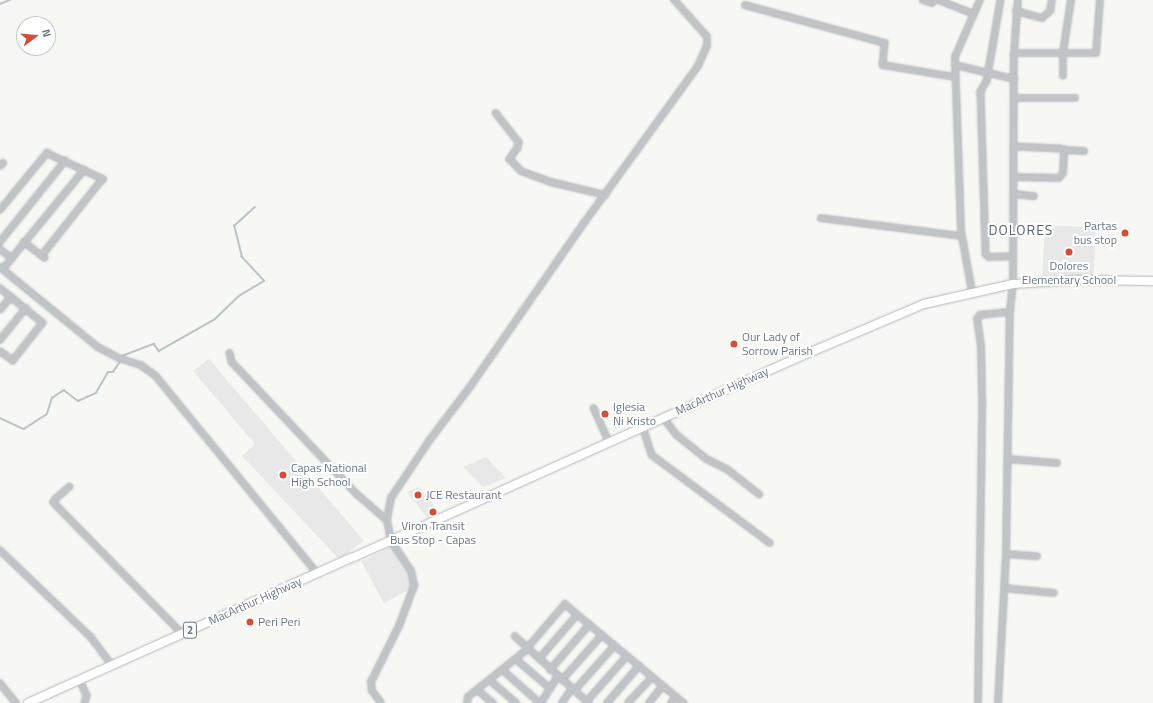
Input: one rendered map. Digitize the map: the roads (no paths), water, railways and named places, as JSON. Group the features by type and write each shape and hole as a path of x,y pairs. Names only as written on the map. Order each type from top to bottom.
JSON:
{"highway":[{"name":"MacArthur Highway","path":"28,703 892,316 924,304 1013,284 1079,280 1153,281"},
{"path":"128,658 138,648 195,623 212,620"}],"street":[{"path":"381,703 372,691 372,682 402,619 414,586 411,571 391,541 388,520 395,489 698,66 707,46 704,33 674,0"},
{"path":"923,0 932,3 935,0"},
{"path":"939,0 973,14"},
{"path":"972,292 962,236 955,65 957,50 980,0"},
{"path":"1001,0 988,73 981,92 986,254 989,257 1013,256"},
{"path":"998,703 1006,554 1010,312 1013,284 1014,53 1018,0"},
{"path":"1016,11 1042,18 1050,11 1052,0"},
{"path":"1063,76 1063,53 1071,0"},
{"path":"1014,53 1096,53 1100,0"},
{"path":"745,5 885,43 883,65 955,77"},
{"path":"955,65 1014,79"},
{"path":"1014,98 1075,98"},
{"path":"496,113 519,142 518,148 510,159 521,171 551,182 605,195"},
{"path":"1014,147 1084,151"},
{"path":"1014,177 1062,177 1064,150"},
{"path":"0,210 46,154 65,161 103,181 44,257 24,242"},
{"path":"0,242 65,161"},
{"path":"84,170 2,270 98,347 118,358 141,365 156,376 317,573"},
{"path":"1014,194 1034,196"},
{"path":"820,218 962,236"},
{"path":"0,249 12,258"},
{"path":"0,288 43,322 13,361 0,352"},
{"path":"0,310 11,297"},
{"path":"0,340 26,308"},
{"path":"978,703 982,391 981,346 977,319 980,315 1010,312"},
{"path":"230,353 232,362 357,494 388,520"},
{"path":"594,408 609,442"},
{"path":"664,418 677,434 707,459 727,469 759,494"},
{"path":"643,427 652,455 770,543"},
{"path":"1008,459 1057,463"},
{"path":"70,487 56,499 54,502 57,506 179,630"},
{"path":"0,550 91,637 112,665"},
{"path":"1006,554 1037,556"},
{"path":"1004,588 1054,593"},
{"path":"467,703 468,697 503,670 528,648 564,604 684,703"},
{"path":"539,659 577,615"},
{"path":"550,670 590,625"},
{"path":"503,670 540,703 550,688 602,635"},
{"path":"515,636 585,701 627,656"},
{"path":"562,703 573,689 614,646"},
{"path":"516,659 550,688"},
{"path":"606,703 639,666"},
{"path":"628,703 652,676"},
{"path":"80,680 87,696 85,703"},
{"path":"490,680 516,703"},
{"path":"0,683 16,703"},
{"path":"649,703 663,686"},
{"path":"478,690 493,703"},
{"path":"671,703 676,697"}],"waterway":[{"path":"0,4 10,0"},
{"path":"122,356 154,344 159,351 215,319 239,296 264,281 242,257 234,226 255,207"},
{"path":"0,418 24,429 47,414 52,398 64,390 78,401 96,393 108,372 113,372 121,360"}],"place":[{"name":"Partas bus stop","path":"1125,233"},
{"name":"Dolores Elementary School","path":"1069,252"},
{"name":"Our Lady of Sorrow Parish","path":"734,344"},
{"name":"Iglesia Ni Kristo","path":"605,414"},
{"name":"Capas National High School","path":"283,475"},
{"name":"JCE Restaurant","path":"418,495"},
{"name":"Viron Transit Bus Stop - Capas","path":"433,512"},
{"name":"Peri Peri","path":"250,622"}],"district":[{"name":"DOLORES","path":"1021,230"}]}
